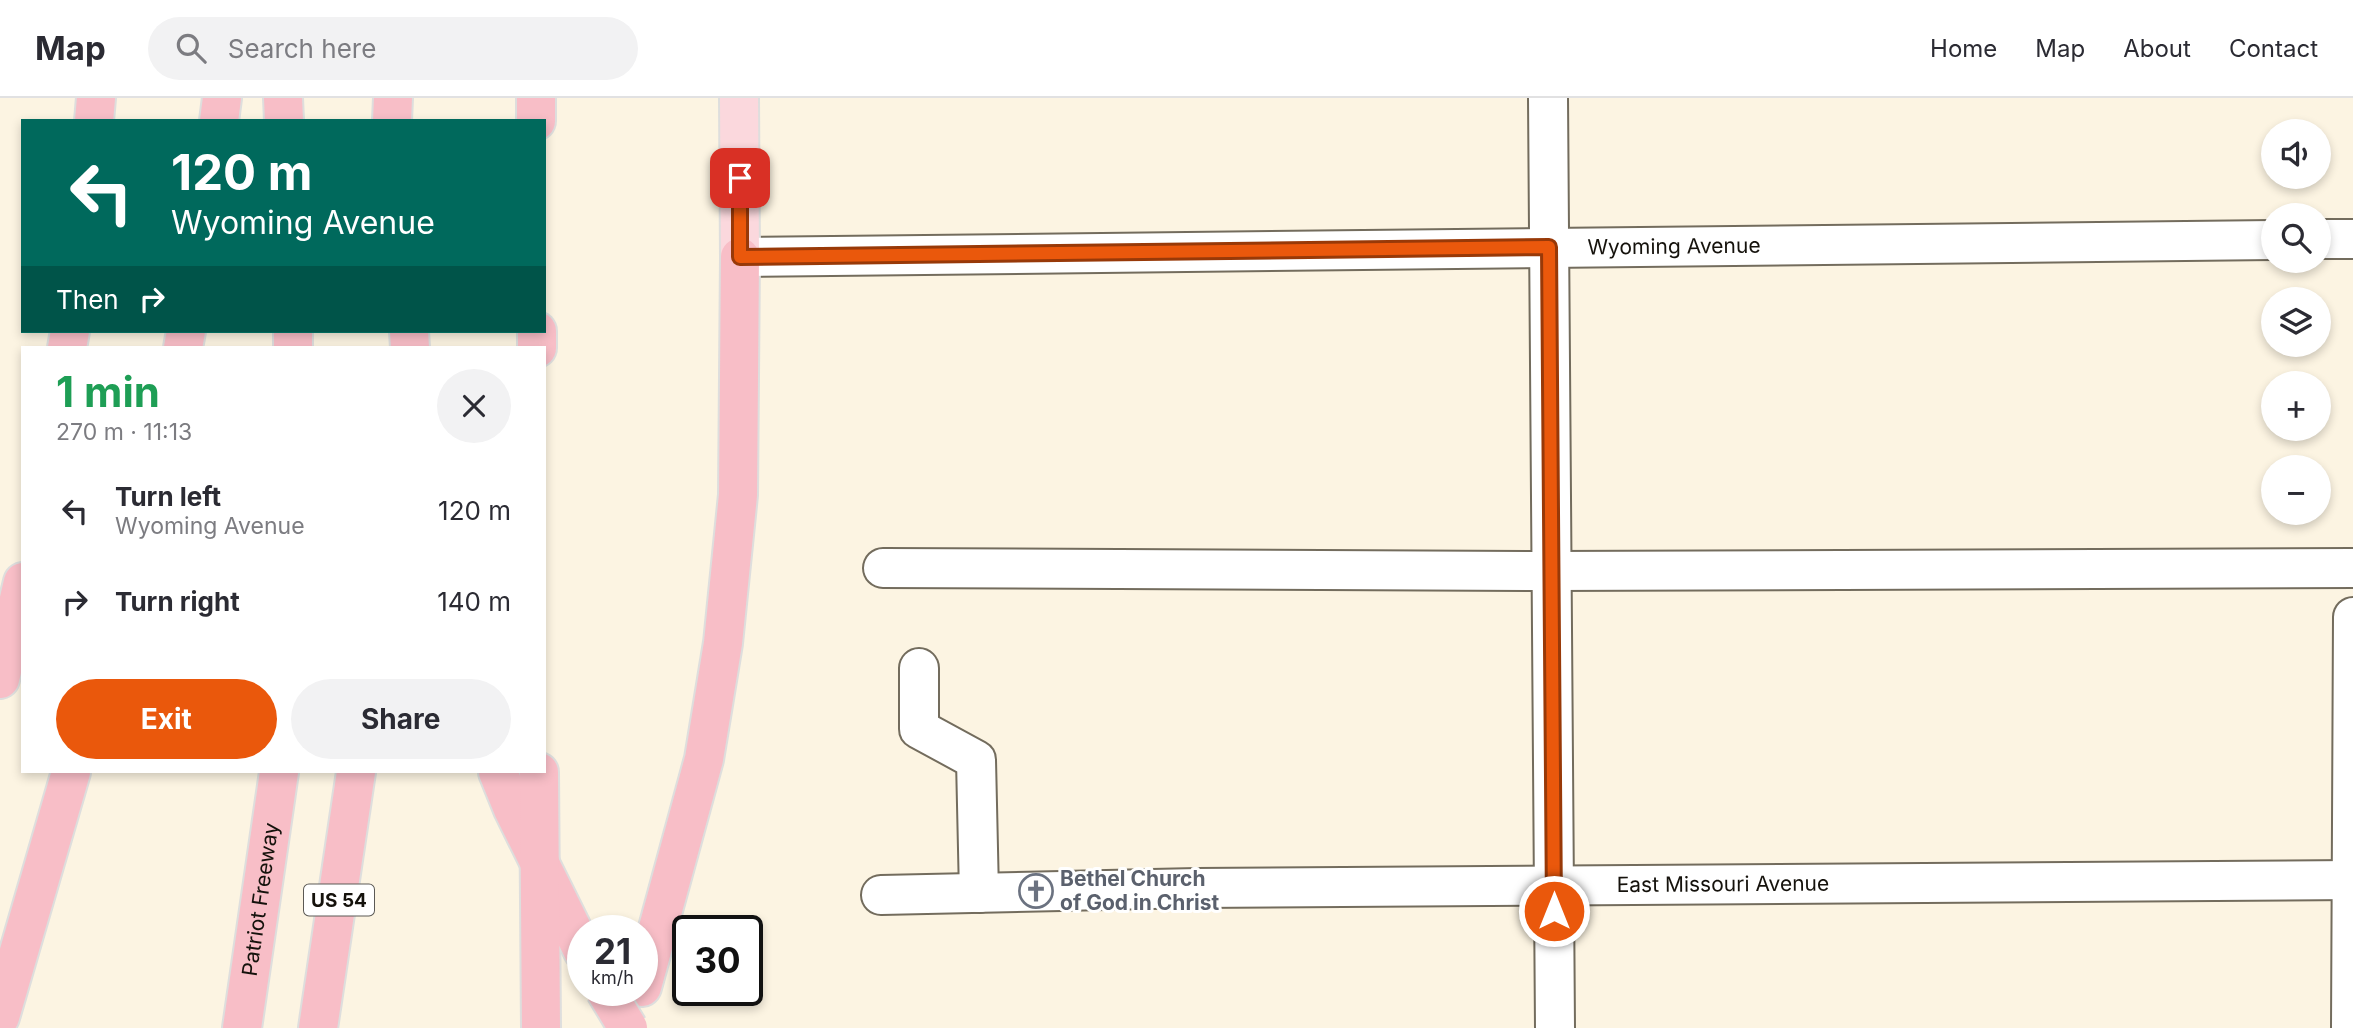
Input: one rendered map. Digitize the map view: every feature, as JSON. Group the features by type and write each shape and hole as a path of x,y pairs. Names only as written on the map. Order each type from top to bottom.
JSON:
{"highway":[{"path":"94,119 96,98"},
{"path":"219,119 222,98"},
{"path":"283,98 284,119"},
{"path":"536,98 536,119"},
{"path":"658,930 704,759 723,643 738,495 740,257"},
{"path":"0,679 21,590"},
{"path":"3,1001 71,773"},
{"name":"Patriot Freeway","path":"242,1028 279,773"},
{"name":"US 54","path":"318,1028 356,773"},
{"path":"498,773 513,809 567,919"},
{"path":"539,773 541,1028"},
{"path":"615,1006 628,1028"},
{"path":"628,1028 636,1006"}],"main road":[{"path":"739,98 740,257"}],"street":[{"path":"1548,98 1555,1028"},
{"path":"2331,239 2353,239"},
{"name":"Wyoming Avenue","path":"740,257 2261,240"},
{"path":"883,568 1551,571 2353,568"},
{"path":"2351,1028 2353,617"},
{"path":"919,668 919,729 976,760 979,893"},
{"name":"East Missouri Avenue","path":"881,895 1197,888 1554,888 2352,880"}],"place":[{"name":"Bethel Church of God in Christ","path":"1036,891"}],"route":[{"path":"740,178 740,257 1549,247 1554,911"}]}
